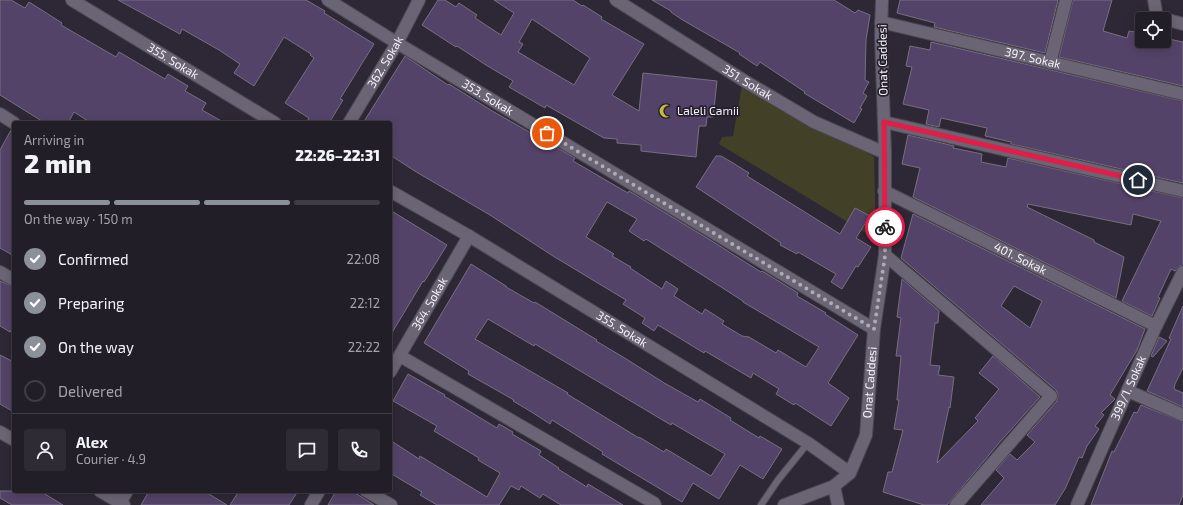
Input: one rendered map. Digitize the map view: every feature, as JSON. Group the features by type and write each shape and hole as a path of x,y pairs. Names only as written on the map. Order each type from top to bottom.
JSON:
{"street":[{"name":"355. Sokak","path":"72,0 272,121"},
{"name":"353. Sokak","path":"328,0 397,43 874,329"},
{"name":"362. Sokak","path":"350,121 397,43 419,0"},
{"name":"351. Sokak","path":"616,0 743,80 814,122 885,153"},
{"name":"Onat Caddesi","path":"784,505 834,486 850,473 866,435 874,329 885,256 885,153 882,0"},
{"path":"1050,63 1066,0"},
{"path":"1154,0 1158,16 1183,24"},
{"name":"397. Sokak","path":"882,22 1183,94"},
{"path":"0,114 12,122"},
{"path":"884,122 1183,191"},
{"name":"401. Sokak","path":"884,191 1156,326"},
{"name":"355. Sokak","path":"392,192 470,236 808,443 850,473"},
{"name":"364. Sokak","path":"392,369 470,236"},
{"path":"885,256 1051,396 956,505"},
{"path":"0,272 12,279"},
{"name":"399/1. Sokak","path":"1077,505 1156,326 1183,272"},
{"path":"400,356 656,505"},
{"path":"1128,391 1183,415"},
{"path":"0,432 12,439"},
{"path":"834,486 838,505"},
{"path":"103,493 122,504 126,493"},
{"path":"311,505 319,493"},
{"path":"370,493 391,505"}],"lane":[{"path":"761,505 778,480 808,443"}],"shaded area":[{"path":"743,80 874,157 876,239 719,144 722,137 733,136"}],"building":[{"path":"0,0 11,0 25,8 29,2 62,23 61,25 116,57 119,52 165,79 168,74 188,86 185,91 206,103 202,110 221,121 88,121 74,112 69,121 42,121 0,95"},
{"path":"118,0 306,0 374,44 340,99 343,100 330,121 307,121 309,118 285,103 314,58 310,55 311,54 284,37 254,86 234,73 240,64 182,29 180,34"},
{"path":"438,0 445,0 456,7 459,3 477,15 475,18 501,35 514,13 494,0 573,0 602,17 601,19 644,44 612,95 639,111 643,73 717,81 713,117 707,117 706,126 699,126 696,157 641,151 641,145 617,143 617,139 604,138 546,105 545,108 509,87 513,81 422,25","holes":["532,19 590,58 574,85 518,52 523,44 519,42"]},
{"path":"652,0 834,0 855,13 858,10 870,15 866,40 865,80 869,82 863,93 867,96 860,108 862,109 854,123 804,93 805,92 760,62 757,66 739,54 740,53 681,19 671,11"},
{"path":"900,0 1058,0 1045,53 934,27 935,23 897,13"},
{"path":"1073,0 1112,0 1103,31 1127,38 1129,31 1135,32 1135,48 1171,48 1171,39 1183,42 1183,86 1059,57"},
{"path":"931,42 1183,101 1183,183 1011,144 1011,142 985,136 987,128 941,118 939,127 926,124 929,110 903,104 912,67 906,66 910,46 930,50"},
{"path":"405,56 448,85 449,84 494,112 575,158 573,161 628,193 629,191 798,293 797,296 826,313 825,314 858,335 828,383 849,398 831,426 795,403 794,405 776,394 779,389 753,373 751,378 705,351 704,353 658,325 654,331 642,323 645,318 623,304 626,300 553,256 490,215 392,156 392,121 364,121","holes":["607,202 637,219 629,231 644,241 646,239 743,302 819,347 806,367 778,350 776,353 749,337 742,336 722,324 724,321 705,309 702,314 674,296 678,289 666,281 662,289 630,268 631,267 612,256 614,254 586,237"]},
{"path":"12,130 12,255 0,248 0,150"},
{"path":"908,135 954,146 953,148 982,154 981,162 1006,167 1008,158 1183,198 1183,265 1179,266 1175,271 1171,269 1158,297 1160,298 1152,316 1122,301 1161,221 1133,214 1131,225 1028,204 1027,207 1094,240 1094,242 1124,257 1116,298 913,197 920,168 902,164"},
{"path":"716,156 721,156 749,173 747,176 840,234 855,208 870,216 856,238 871,247 858,267 856,266 842,289 831,282 836,274 798,252 797,254 780,245 781,243 696,187"},
{"path":"392,211 447,245 424,282 423,281 392,333"},
{"path":"913,214 1145,329 1137,350 1110,395 1115,399 1101,413 1104,415 1095,426 1099,429 1087,446 1082,458 1079,457 1065,489 1055,505 981,505 1004,478 996,470 1010,454 1017,460 1035,442 1027,435 1057,401 1058,394 1056,390 901,258","holes":["1014,286 1042,301 1030,328 1001,306"]},
{"path":"471,264 506,287 534,303 535,302 597,340 596,341 666,384 698,402 700,399 731,418 730,420 759,438 760,436 782,449 763,479 740,465 719,499 693,483 682,502 602,454 603,452 552,420 550,424 513,401 514,400 468,374 469,371 424,343","holes":["488,319 534,346 535,344 671,425 672,423 725,454 711,476 666,449 664,452 639,438 567,394 568,393 475,339"]},
{"path":"902,279 939,311 938,323 935,323 930,365 940,366 938,375 954,377 950,408 949,407 937,463 978,421 975,418 999,389 979,373 993,356 1040,397 947,505 924,505 883,492 888,472 892,472 903,430 894,429 899,400 897,400 901,356 896,356 901,318 897,317"},
{"path":"0,281 12,286 12,328 10,332 0,326"},
{"path":"1183,306 1183,368 1174,389 1183,393 1183,407 1147,391 1171,339 1169,338"},
{"path":"1159,337 1167,341 1153,357 1151,356"},
{"path":"0,355 12,361 12,411 0,404"},
{"path":"408,374 445,395 444,396 497,428 499,424 513,432 512,434 541,451 539,455 559,468 558,469 587,487 588,484 623,505 561,505 543,494 540,498 521,486 519,490 511,486 499,505 437,505 420,495 422,492 392,474 392,441 419,459 420,456 487,497 500,473 478,460 479,458 434,431 437,426 393,401"},
{"path":"1141,405 1183,422 1183,495 1179,505 1091,505 1112,451 1114,452 1134,412 1137,413"},
{"path":"0,491 12,491 12,493 43,493 63,505 12,505 0,498"},
{"path":"148,493 207,493 227,505 141,505"},
{"path":"238,493 297,493 289,505 230,505"},
{"path":"335,493 355,493 374,505 328,505"}],"way so far":[{"path":"547,133 874,329 885,256 885,227"}],"place":[{"name":"Laleli Camii","path":"666,111"}],"route":[{"path":"885,227 884,122 1138,180"}]}
